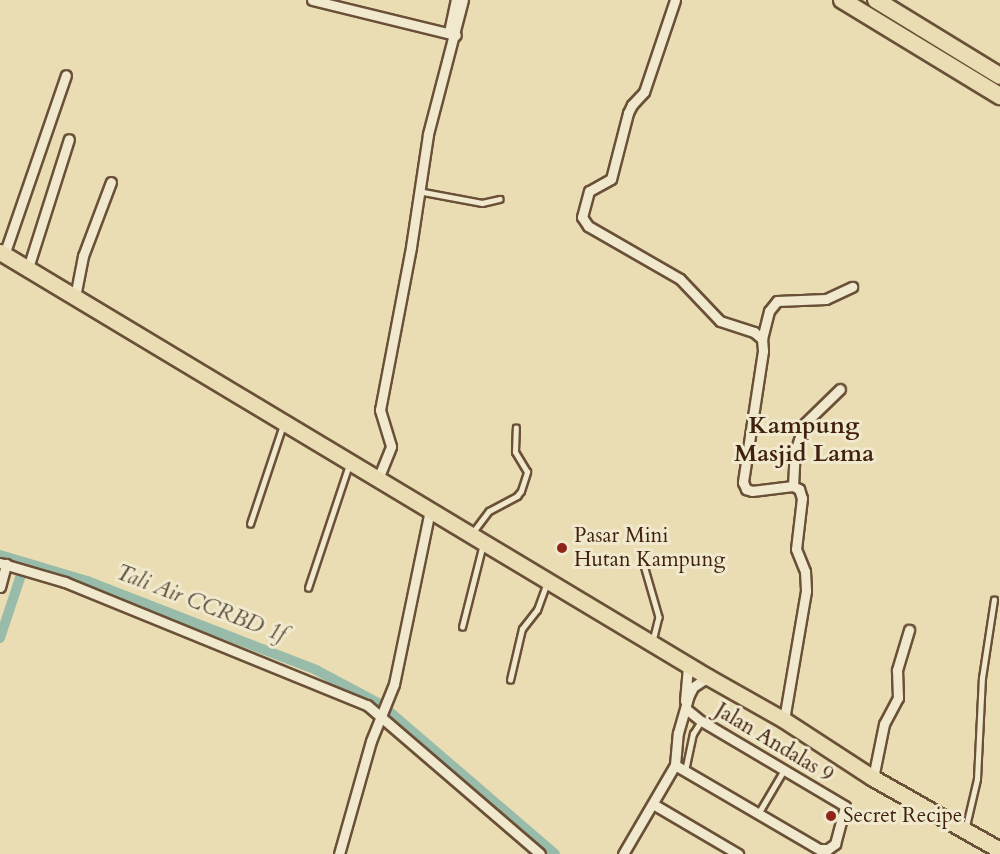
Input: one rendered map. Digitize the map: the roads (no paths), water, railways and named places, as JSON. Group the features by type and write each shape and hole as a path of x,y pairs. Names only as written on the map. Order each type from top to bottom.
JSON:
{"highway":[{"path":"842,0 1000,96"},
{"path":"876,0 1000,76"}],"main road":[{"path":"2,253 708,677 784,720 873,778 1000,850"},
{"path":"965,829 988,854"}],"street":[{"path":"357,10 360,0"},
{"path":"453,33 456,0"},
{"path":"378,479 391,446 380,410 408,266 418,191 434,106 463,0"},
{"path":"675,0 644,92 628,113 611,179 589,191 582,210 582,221 680,279 720,321 754,332 762,339"},
{"path":"319,1 453,33"},
{"path":"2,253 66,75"},
{"path":"28,268 69,139"},
{"path":"75,297 83,256 111,182"},
{"path":"784,720 806,591 805,571 796,549 802,498 799,489 794,486 756,492 748,490 743,482 744,464 762,361 762,339 769,311 777,301 826,299 852,287"},
{"path":"794,486 795,452 804,424 840,388"},
{"path":"339,854 371,741 394,684 430,510"},
{"path":"0,587 3,563 65,582 367,705 540,854"},
{"path":"873,778 884,724 898,698 897,670 909,630"},
{"path":"686,709 684,692 688,665"},
{"path":"623,854 675,765 678,733 693,687 708,677"},
{"name":"Jalan Andalas 9","path":"686,709 701,721 845,806 835,844 823,850 758,814"},
{"path":"675,765 758,814"},
{"path":"653,804 726,851 738,854"}],"lane":[{"path":"418,191 483,203 500,199"},
{"path":"250,524 284,422"},
{"path":"462,627 477,538 489,511 517,496 521,491 526,472 514,447 516,428"},
{"path":"308,588 350,462"},
{"path":"644,565 659,617 652,643"},
{"path":"510,680 522,629 537,610 548,580"},
{"path":"965,829 977,779 982,678 993,600"},
{"path":"685,771 693,734 701,721"},
{"path":"758,814 784,770"}],"waterway":[{"name":"Tali Air CCRBD 1f","path":"0,555 87,581 316,670 382,705"},
{"path":"0,638 21,575"},
{"name":"Tali Air CCRBD 1f","path":"391,713 555,854"}],"place":[{"name":"Pasar Mini Hutan Kampung","path":"562,548"},
{"name":"Secret Recipe","path":"831,816"}],"district":[{"name":"Kampung Masjid Lama","path":"804,440"}]}
